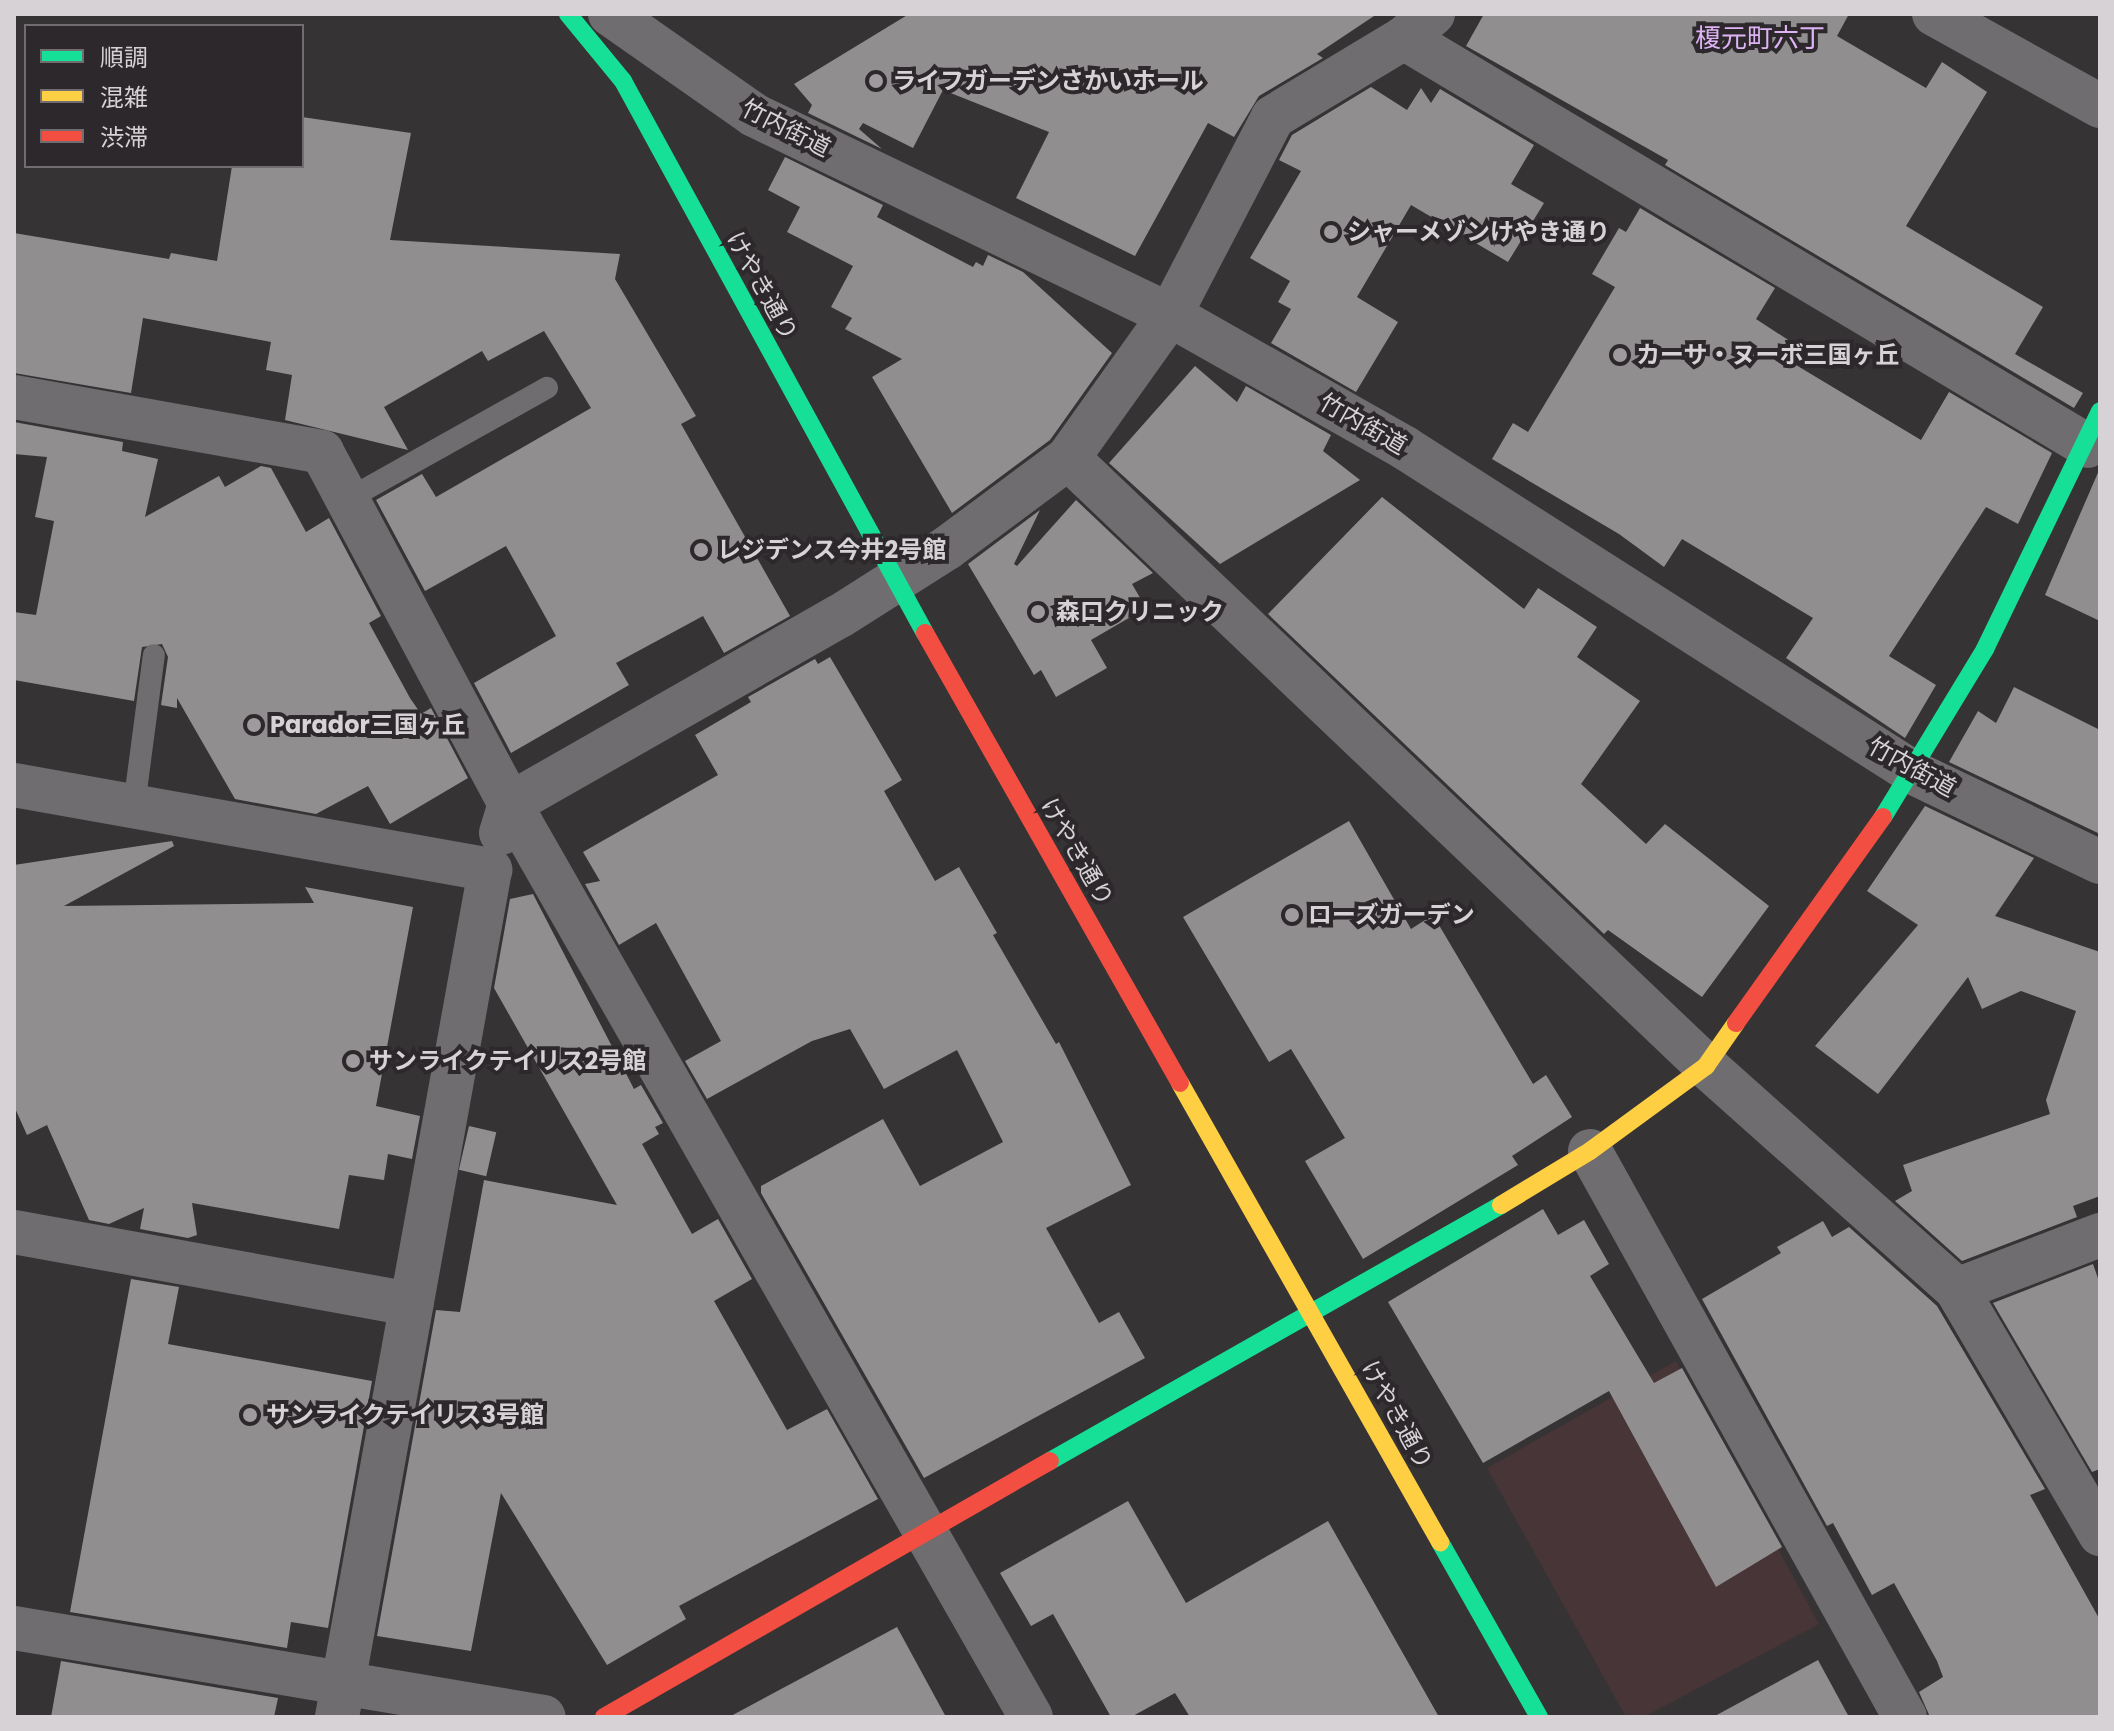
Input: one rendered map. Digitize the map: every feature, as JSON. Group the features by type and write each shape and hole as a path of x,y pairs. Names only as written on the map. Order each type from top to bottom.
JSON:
{"street":[{"name":"けやき通り","path":"568,14 623,81 895,580 1539,1717"},
{"name":"竹内街道","path":"610,14 754,115 1170,315 1405,448 1914,773 2100,862"},
{"path":"1934,14 2100,106"},
{"path":"341,1700 490,870 510,804 895,580 1068,458 1170,315 1273,117 1418,26 2094,429 1985,649 1914,773 1706,1066 1590,1151 1312,1315 926,1530 604,1717"},
{"path":"14,397 322,452 510,804 1031,1717"},
{"path":"1068,458 1706,1066 1957,1290 2095,1510"},
{"path":"14,785 490,870"},
{"path":"1590,1151 1905,1717"},
{"path":"14,1232 412,1304"},
{"path":"1957,1290 2100,1235"},
{"path":"14,1628 341,1700 544,1717"}],"lane":[{"path":"348,499 547,388"},
{"path":"134,806 154,655"}],"shaded area":[{"path":"1676,1361 1819,1624 1644,1717 1626,1717 1487,1468"}],"building":[{"path":"909,14 1377,14 1317,54 1323,58 1259,96 1234,137 1208,123 1135,256 1016,198 1049,132 943,90 913,148 863,123 859,129 882,149 808,113 812,105 794,84"},
{"path":"1484,14 1849,14 1837,36 1926,88 1942,62 1987,92 1906,226 2043,307 2015,354 2083,393 2074,408 1665,165 1668,160 1466,46"},
{"name":"シャーメゾンけやき通り","path":"1371,87 1407,110 1421,88 1431,103 1440,89 1534,145 1511,184 1544,203 1508,262 1411,205 1357,297 1398,322 1356,392 1271,343 1291,309 1278,302 1290,281 1250,258 1301,171 1279,160 1292,135"},
{"path":"304,117 411,133 390,240 620,254 615,279 696,416 681,424 790,616 724,653 703,616 616,663 629,685 511,753 474,683 556,636 506,546 425,591 376,500 422,474 436,497 591,408 544,331 488,361 482,351 384,407 408,450 285,420 292,375 266,370 271,342 143,318 131,393 14,373 14,233 169,259 171,253 217,261 232,168 304,168"},
{"path":"785,157 883,205 877,217 973,267 976,262 983,266 988,255 1023,272 1112,353 1050,440 952,513 872,377 902,359 845,329 852,318 831,307 853,266 787,232 800,207 768,190"},
{"path":"1640,208 1775,288 1756,319 1805,351 1796,365 1921,440 1949,392 2052,453 2018,524 1986,507 1889,656 1936,685 1905,738 1786,658 1813,618 1682,539 1664,567 1619,534 1492,459 1513,423 1528,432 1615,287 1592,274 1619,228 1626,232"},
{"path":"1195,366 1237,402 1246,386 1331,435 1323,451 1360,480 1220,564 1109,463"},
{"path":"14,422 123,442 122,451 158,459 145,517 219,476 225,487 261,466 271,468 306,532 329,518 381,616 369,623 421,714 431,708 468,778 390,824 368,786 316,814 235,799 177,698 177,708 161,705 168,657 162,644 142,647 134,701 14,680 14,612 36,615 54,521 35,517 47,457 14,454"},
{"path":"2100,468 2100,621 2045,595"},
{"path":"1382,497 1524,609 1538,588 1597,627 1577,657 1640,701 1581,784 1646,844 1665,824 1769,906 1702,997 1608,930 1604,934 1268,614"},
{"path":"1076,500 1153,573 1132,584 1146,608 1091,640 1107,668 1056,697 1041,670 1034,675 968,564 1040,510 1014,564 1017,566"},
{"path":"830,657 902,780 884,791 935,881 959,867 997,933 993,935 1056,1044 1059,1042 1131,1185 1046,1228 1099,1323 1119,1312 1145,1358 924,1478 761,1193 761,1186 883,1119 920,1186 1003,1142 957,1050 884,1089 850,1029 812,1041 707,1099 685,1061 721,1041 656,923 619,945 585,884 600,881 583,852 718,775 695,735 751,702 748,697 815,659 818,664"},
{"path":"2014,687 2100,730 2100,834 1949,762 1978,711 1996,723"},
{"path":"1925,806 2034,858 1995,916 2100,952 2100,1196 2073,1206 2077,1217 1962,1261 1895,1201 1912,1191 1903,1165 2050,1114 2046,1100 2076,1011 2021,991 1982,1009 1968,977 1878,1094 1815,1046 1918,925 1867,891"},
{"path":"1349,821 1411,929 1433,915 1533,1084 1546,1075 1572,1117 1512,1156 1518,1165 1363,1259 1305,1161 1345,1138 1291,1049 1269,1062 1183,917"},
{"path":"172,841 174,846 64,906 314,903 305,887 413,907 376,1106 420,1116 412,1159 388,1154 384,1180 349,1175 339,1229 192,1203 197,1235 188,1238 140,1229 144,1208 109,1224 89,1220 47,1125 27,1135 14,1106 14,865"},
{"path":"533,894 634,1089 641,1085 663,1123 655,1127 659,1134 642,1144 692,1234 718,1219 752,1279 714,1301 787,1430 827,1409 878,1499 679,1606 686,1619 607,1665 501,1493 471,1651 377,1636 436,1310 460,1312 484,1180 617,1205 494,988 510,899"},
{"path":"469,1126 496,1132 486,1176 459,1170"},
{"path":"1543,1209 1558,1235 1584,1220 1609,1264 1590,1276 1654,1383 1682,1368 1782,1547 1716,1587 1609,1391 1483,1463 1388,1302"},
{"path":"1823,1221 1832,1237 1849,1227 1937,1306 2045,1489 2030,1495 2100,1620 2100,1717 1930,1717 1919,1692 1943,1677 1937,1661 1894,1583 1872,1595 1833,1523 1827,1526 1702,1299 1781,1253 1777,1247"},
{"path":"2093,1264 2100,1284 2100,1469 2092,1472 1993,1303"},
{"path":"131,1279 179,1287 168,1344 372,1381 328,1628 291,1622 287,1648 70,1612"},
{"path":"1128,1501 1186,1603 1328,1521 1439,1717 1190,1717 1175,1693 1131,1717 1111,1717 1053,1614 1031,1626 1000,1573"},
{"path":"897,1627 946,1717 729,1717"},
{"path":"1818,1660 1849,1717 1713,1717"},
{"path":"61,1661 278,1698 274,1717 51,1717"}],"traffic: fast":[{"path":"568,14 623,81 925,633"},
{"path":"1883,817 1985,649 2100,411"},
{"path":"1050,1461 1501,1205"},
{"path":"1440,1542 1539,1717"}],"traffic: slow":[{"path":"1501,1205 1590,1151 1706,1066 1736,1023"},
{"path":"1180,1083 1440,1542"}],"traffic: jam":[{"path":"925,633 1180,1083"},
{"path":"1736,1023 1883,817"},
{"path":"604,1717 1050,1461"}],"place":[{"name":"ライフガーデンさかいホール","path":"876,81"},
{"name":"シャーメゾンけやき通り","path":"1331,232"},
{"name":"カーサ・ヌーボ三国ヶ丘","path":"1620,355"},
{"name":"レジデンス今井2号館","path":"701,550"},
{"name":"森口クリニック","path":"1038,612"},
{"name":"Parador三国ヶ丘","path":"254,725"},
{"name":"ローズガーデン","path":"1292,915"},
{"name":"サンライクテイリス2号館","path":"353,1061"},
{"name":"サンライクテイリス3号館","path":"250,1415"}],"district":[{"name":"榎元町六丁","path":"1760,39"}]}
